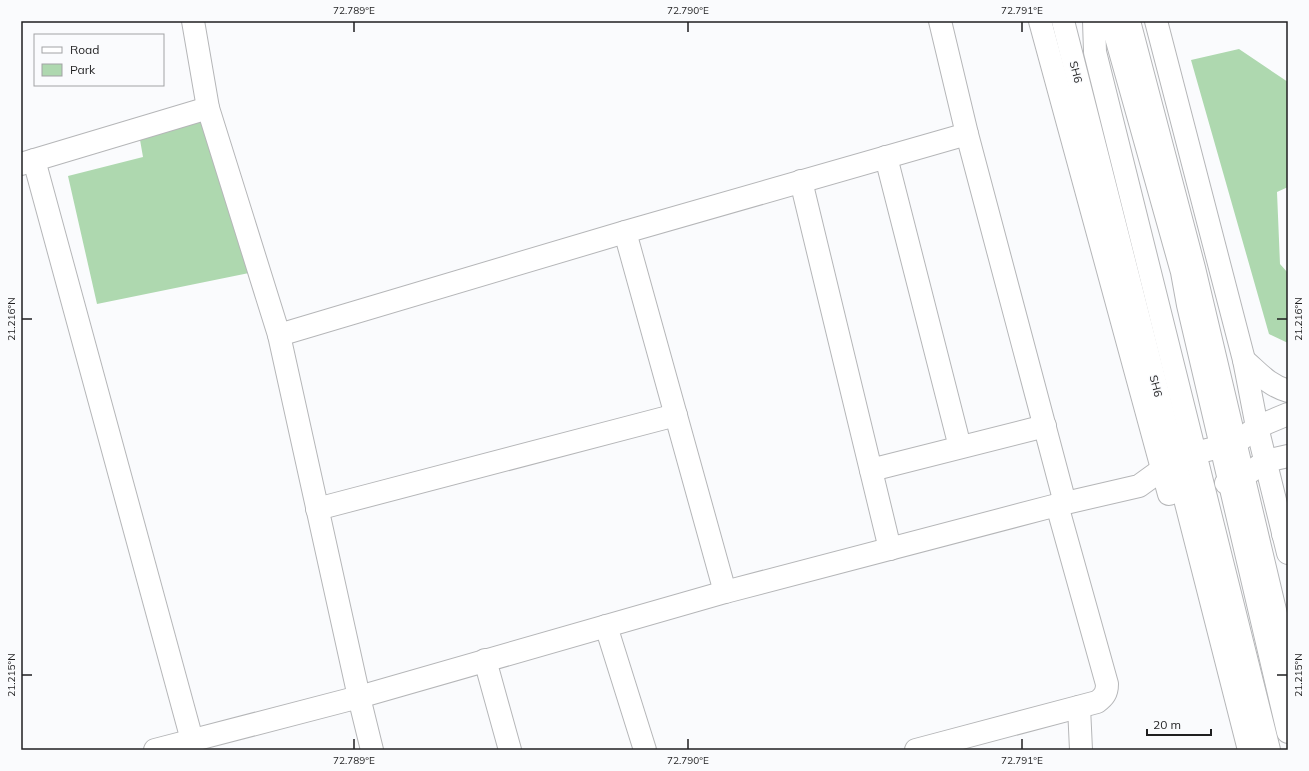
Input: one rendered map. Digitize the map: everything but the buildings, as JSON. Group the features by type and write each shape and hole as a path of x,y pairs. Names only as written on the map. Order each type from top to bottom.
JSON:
{"street":[{"path":"193,21 208,108 279,335 358,697 372,750"},
{"path":"916,750 1097,702 1104,698 1107,691 1107,684 1061,504 1045,426 967,134 940,21"},
{"path":"1040,21 1177,461"},
{"name":"SH6","path":"1063,21 1186,494 1250,750"},
{"path":"1094,21 1095,52 1177,461"},
{"path":"1108,21 1116,37 1182,272 1188,306 1229,444"},
{"path":"1129,21 1194,268 1288,732"},
{"path":"1156,21 1244,360 1257,427 1287,534"},
{"path":"192,740 27,162 208,108"},
{"path":"279,335 625,232 967,134"},
{"path":"886,157 960,447"},
{"path":"801,181 890,549"},
{"path":"625,232 725,592"},
{"path":"1244,360 1269,383 1288,391"},
{"path":"317,509 676,414"},
{"path":"155,750 358,697 725,592 1061,504 1139,486 1177,461 1229,444 1257,427 1288,414"},
{"path":"871,470 1045,426"},
{"path":"1139,486 1186,494 1237,478 1266,461 1288,456"},
{"path":"1237,478 1288,665"},
{"path":"1186,494 1269,750"},
{"path":"606,626 645,750"},
{"path":"484,660 510,750"},
{"path":"1080,707 1081,750"}],"green space":[{"path":"1239,49 1288,82 1288,187 1277,192 1280,264 1288,273 1288,343 1269,334 1191,60"},
{"path":"205,114 249,273 97,304 68,176 143,157 139,134"}]}
